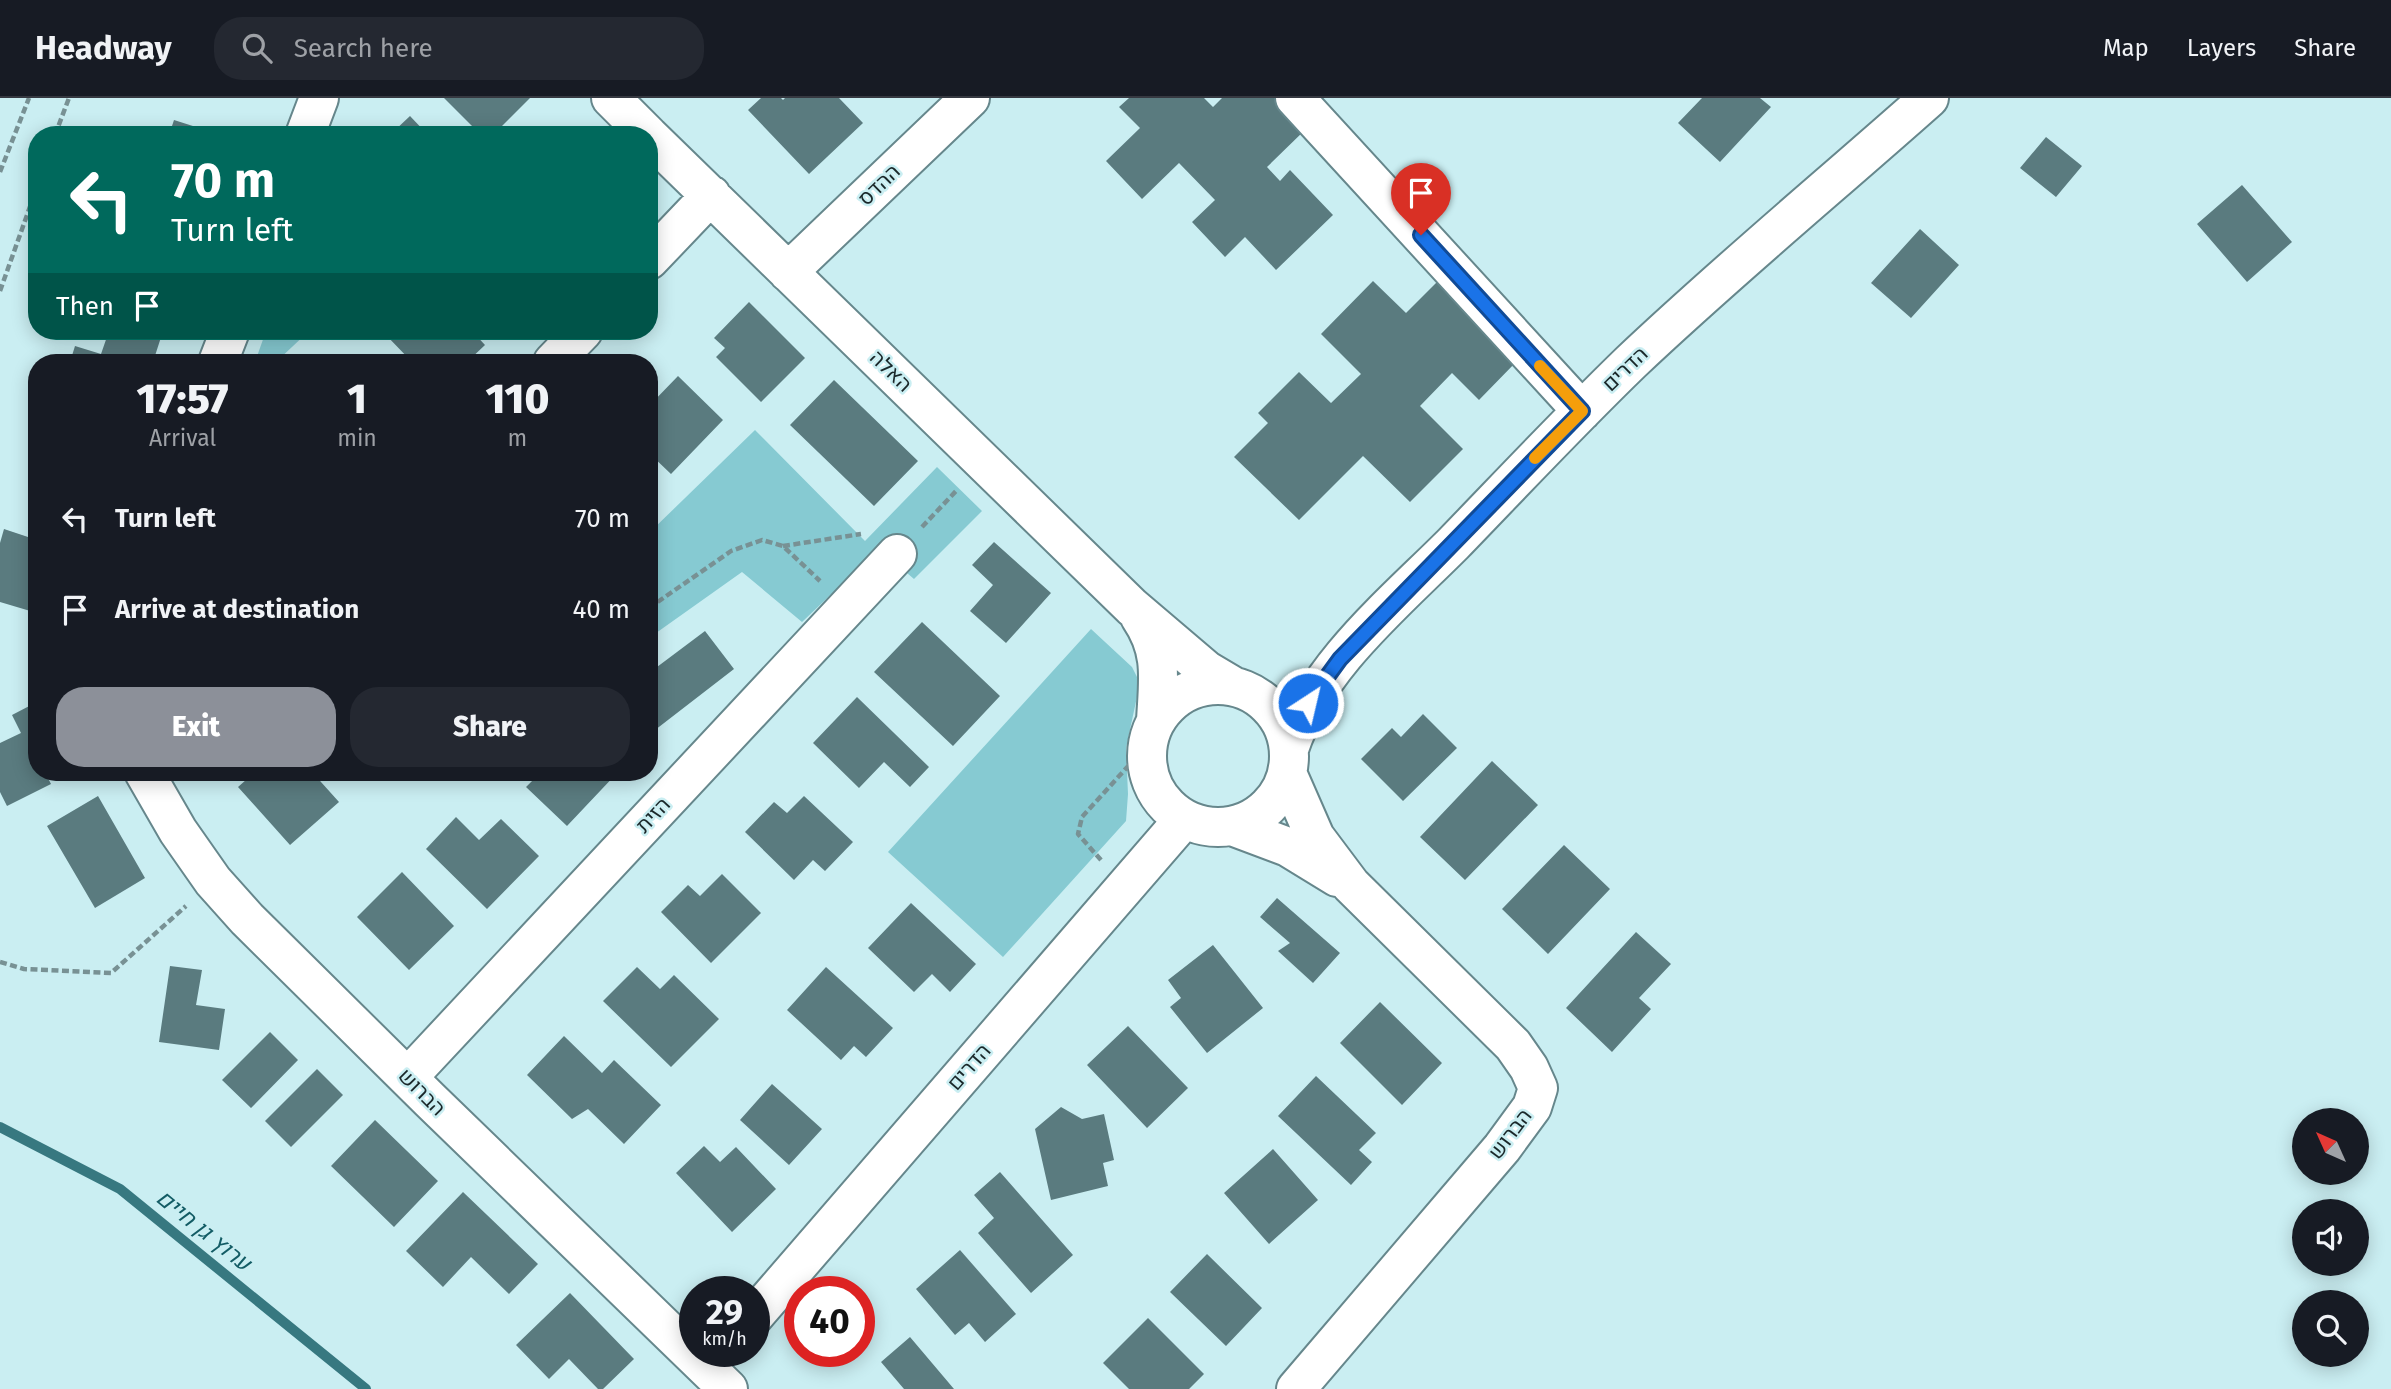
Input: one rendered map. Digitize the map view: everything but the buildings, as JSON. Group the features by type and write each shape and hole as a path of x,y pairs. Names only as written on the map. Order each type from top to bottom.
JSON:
{"street":[{"path":"308,126 319,98"},
{"name":"האלה","path":"611,98 640,126"},
{"name":"ההדס","path":"788,272 970,98"},
{"path":"1296,98 1582,411"},
{"name":"הדרים","path":"1288,761 1298,723 1308,703 1340,659 1582,411 1723,278 1928,98"},
{"name":"האלה","path":"658,144 1132,607 1206,670 1240,688"},
{"path":"658,250 710,195"},
{"path":"561,354 574,340"},
{"name":"הזית","path":"408,1077 897,554"},
{"name":"האלה","path":"1132,607 1148,629 1157,649 1159,672 1152,733"},
{"name":"הדרים","path":"1240,688 1272,691 1290,688 1316,677 1340,659"},
{"path":"1210,685 1240,688 1262,700 1276,714 1285,730 1288,761 1280,792 1267,808 1251,819 1232,826 1199,825 1184,819 1166,806 1154,788 1147,766 1152,733 1170,704 1189,691 1210,685"},
{"name":"הברוש","path":"1288,761 1315,836 1351,885 1513,1045 1529,1068 1538,1088 1532,1107 1502,1148 1296,1389"},
{"name":"הברוש","path":"149,781 178,831 213,881 247,919 713,1374"},
{"name":"הדרים","path":"770,1297 1184,819"},
{"name":"הברוש","path":"1232,826 1288,847 1351,885"}],"path":[{"path":"0,172 29,98"},
{"path":"58,126 69,98"},
{"path":"0,291 28,212"},
{"path":"658,602 731,551 762,540 783,546 848,607"},
{"path":"1125,887 1079,834 1082,817 1152,733"},
{"path":"0,962 24,969 111,973 213,881"}],"shaded area":[{"path":"263,340 299,340 285,354 258,354"},
{"path":"755,430 865,541 937,467 982,511 914,579 879,549 802,622 742,572 658,632 658,524"},
{"path":"1091,629 1132,667 1140,683 1126,748 1126,821 1003,957 888,852"}],"waterway":[{"name":"ערוץ גן חיים","path":"0,1127 120,1189 366,1389"}],"slow traffic":[{"path":"1535,458 1582,411 1540,366"}],"route":[{"path":"1308,703 1340,659 1582,411 1421,235"}]}
